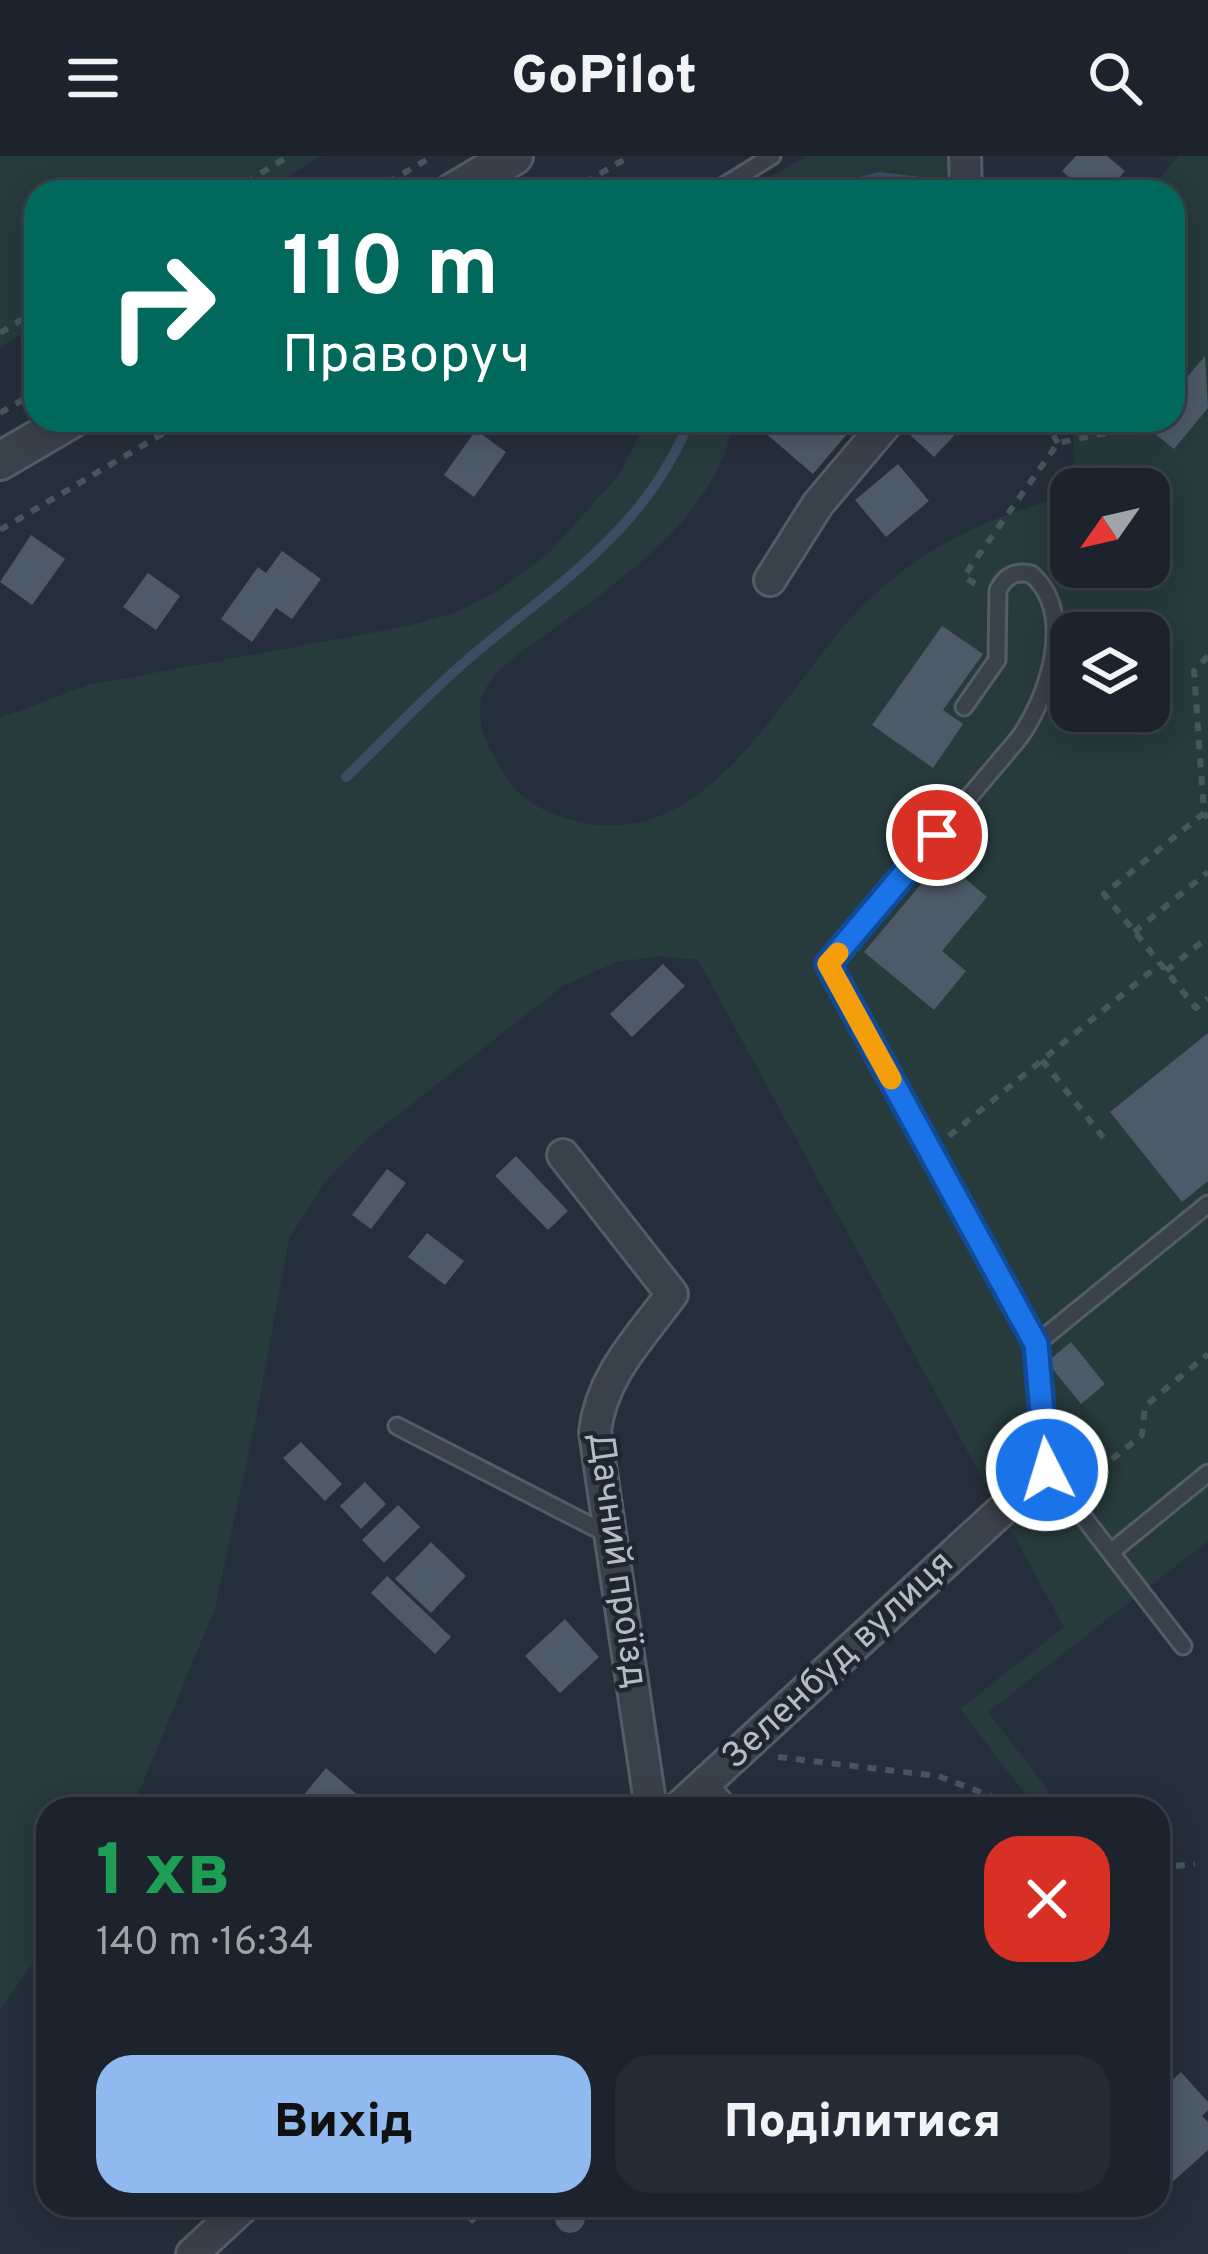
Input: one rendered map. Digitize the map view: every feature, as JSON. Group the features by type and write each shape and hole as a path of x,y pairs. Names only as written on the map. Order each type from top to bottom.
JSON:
{"street":[{"path":"473,180 514,156"},
{"path":"0,461 50,432"},
{"path":"770,580 818,504 880,432"},
{"name":"Дачний проїзд","path":"563,1155 672,1294 610,1377 598,1403 595,1432 649,1797"},
{"name":"Зеленбуд вулиця","path":"690,1797 1000,1513"},
{"path":"191,2254 232,2217"}],"lane":[{"path":"733,180 772,156"},
{"path":"964,707 998,660 998,590 1003,580 1011,574 1031,574 1043,590 1054,632 1051,678 1043,699 1019,738 828,964 1036,1344 1047,1470 1184,1646"},
{"path":"1036,1344 1208,1204"},
{"path":"397,1426 610,1535"},
{"path":"1000,1513 1047,1470"},
{"path":"1111,1552 1208,1473"},
{"path":"708,1781 721,1797"}],"path":[{"path":"250,180 289,156"},
{"path":"392,180 433,156"},
{"path":"589,180 630,156"},
{"path":"0,530 166,432"},
{"path":"1051,432 1058,443"},
{"path":"964,576 1058,443 1110,432"},
{"path":"1208,656 1194,671 1206,815 1104,894 1196,1008 1208,998"},
{"path":"1134,932 1208,872"},
{"path":"930,1151 1042,1060 1208,937"},
{"path":"1042,1060 1109,1145"},
{"path":"1067,1496 1142,1435 1145,1406 1208,1354"},
{"path":"738,1753 938,1776 993,1797"},
{"path":"1170,1867 1195,1864"}],"green space":[{"path":"0,156 322,156 282,180 24,180 24,333 0,347"},
{"path":"807,156 945,156 952,175 951,180 766,180"},
{"path":"1179,156 1208,156 1208,1541 988,1712 1053,1797 1028,1797 960,1709 1064,1627 698,960 661,956 617,962 564,985 367,1139 323,1184 289,1239 215,1608 137,1797 36,1797 36,1960 0,2009 0,718 88,685 403,627 455,613 496,592 547,555 619,475 641,432 731,432 707,487 661,543 506,664 481,700 481,723 489,747 515,789 552,813 585,823 630,824 671,811 708,787 742,755 858,611 904,570 956,537 1050,502 1050,588 1170,588 1170,468 1074,468 1073,432 1185,432 1185,180 1158,180"}],"building":[{"path":"1076,156 1107,156 1125,171 1117,180 1072,180 1062,171"},
{"path":"1205,356 1208,408 1174,449 1153,432 1185,432 1185,374 1188,376"},
{"path":"475,432 506,452 474,497 444,475"},
{"path":"764,432 849,432 813,474"},
{"path":"909,432 958,432 934,457"},
{"path":"898,464 929,501 886,537 855,500"},
{"path":"31,535 65,559 32,605 0,582"},
{"path":"282,551 321,579 292,619 276,608 252,642 221,619 258,567 266,573"},
{"path":"148,573 180,596 156,630 123,607"},
{"path":"942,626 983,654 943,710 963,724 933,768 872,725"},
{"path":"942,859 987,897 942,951 966,971 934,1010 864,952"},
{"path":"663,964 685,986 632,1037 610,1014"},
{"path":"1208,1033 1208,1181 1182,1202 1110,1112"},
{"path":"516,1156 568,1211 548,1230 495,1176"},
{"path":"387,1169 406,1183 371,1229 352,1215"},
{"path":"427,1233 464,1261 445,1285 408,1257"},
{"path":"1071,1342 1105,1384 1081,1404 1047,1362"},
{"path":"301,1442 342,1484 325,1501 283,1458"},
{"path":"365,1482 386,1504 361,1529 340,1506"},
{"path":"398,1505 420,1527 384,1563 362,1540"},
{"path":"431,1542 466,1576 431,1613 395,1579"},
{"path":"387,1576 451,1637 435,1654 371,1593"},
{"path":"565,1619 599,1657 560,1693 525,1656"},
{"path":"326,1768 360,1797 304,1797"},
{"path":"1181,2072 1208,2102 1202,2116 1208,2122 1208,2150 1170,2184 1170,2082"},
{"path":"555,2217 585,2217 581,2229 570,2233 559,2229 555,2218"}],"waterway":[{"path":"868,180 904,180"},
{"path":"346,777 450,675 594,555 648,495 684,432"}],"slow traffic":[{"path":"838,953 828,964 891,1079"}],"route":[{"path":"937,835 828,964 1036,1344 1047,1470"}]}
